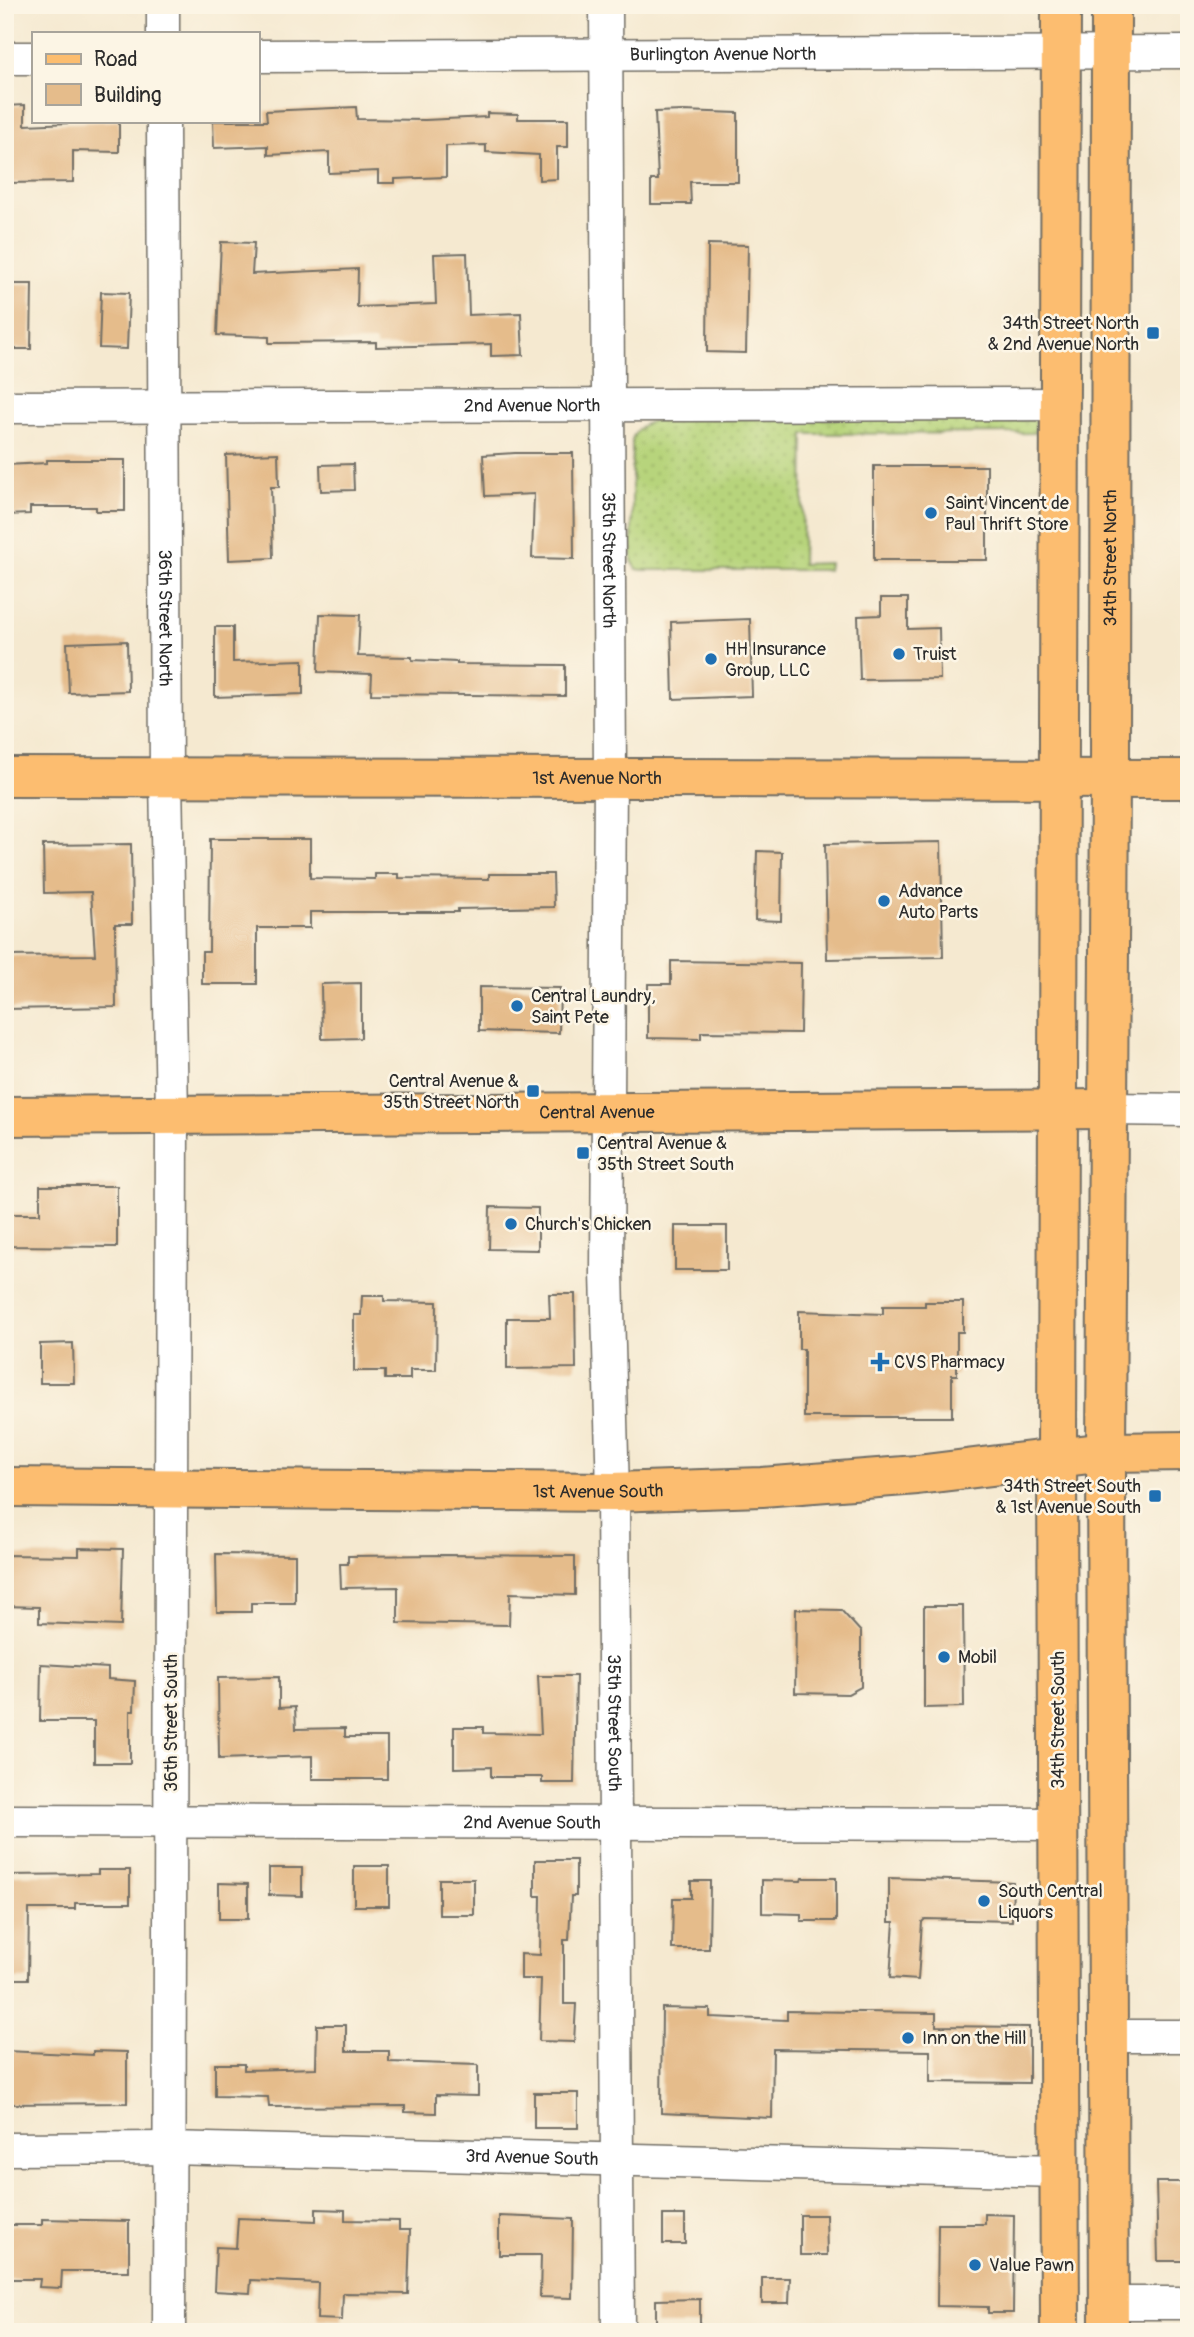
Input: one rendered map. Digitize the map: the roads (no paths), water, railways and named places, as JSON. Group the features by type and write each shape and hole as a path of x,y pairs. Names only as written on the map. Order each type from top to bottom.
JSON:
{"main road":[{"path":"1058,1109 1061,5"},
{"name":"34th Street North","path":"1107,1109 1111,5"},
{"path":"1060,299 1083,398 1111,434"},
{"name":"1st Avenue North","path":"5,777 1189,779"},
{"name":"34th Street South","path":"1058,1109 1060,2332"},
{"path":"1103,2322 1107,2036 1107,1109"},
{"name":"Central Avenue","path":"5,1116 1107,1109"},
{"name":"1st Avenue South","path":"5,1488 612,1492 762,1487 917,1475 1106,1452 1189,1451"},
{"path":"1057,1622 1087,1632 1087,1734 1107,1748"},
{"path":"1058,1839 1088,1867 1087,2006 1107,2036"},
{"path":"1059,2171 1078,2188 1089,2207 1103,2322"}],"street":[{"path":"163,5 163,32"},
{"name":"35th Street North","path":"606,5 610,404 610,1114"},
{"name":"Burlington Avenue North","path":"259,57 1189,52"},
{"path":"5,58 32,58"},
{"name":"36th Street North","path":"163,122 166,777 172,1115"},
{"name":"2nd Avenue North","path":"5,407 1060,404"},
{"name":"Central Avenue","path":"1107,1109 1189,1110"},
{"name":"35th Street South","path":"610,1114 607,1273 612,1492 618,2332"},
{"name":"36th Street South","path":"169,2332 172,1115"},
{"name":"2nd Avenue South","path":"5,1821 614,1823 1058,1839"},
{"path":"1107,2036 1189,2036"},
{"name":"3rd Avenue South","path":"5,2149 170,2148 1059,2171"},
{"path":"1103,2322 1189,2303"}],"place":[{"name":"34th Street North & 2nd Avenue North","path":"1153,333"},
{"name":"Saint Vincent de Paul Thrift Store","path":"931,513"},
{"name":"Truist","path":"899,654"},
{"name":"HH Insurance Group, LLC","path":"711,659"},
{"name":"Advance Auto Parts","path":"884,901"},
{"name":"Central Laundry, Saint Pete","path":"517,1006"},
{"name":"Central Avenue & 35th Street North","path":"533,1091"},
{"name":"Central Avenue & 35th Street South","path":"583,1153"},
{"name":"Church's Chicken","path":"511,1224"},
{"name":"CVS Pharmacy","path":"880,1362"},
{"name":"34th Street South & 1st Avenue South","path":"1155,1496"},
{"name":"Mobil","path":"944,1657"},
{"name":"South Central Liquors","path":"984,1901"},
{"name":"Inn on the Hill","path":"908,2038"},
{"name":"Value Pawn","path":"975,2265"}]}
